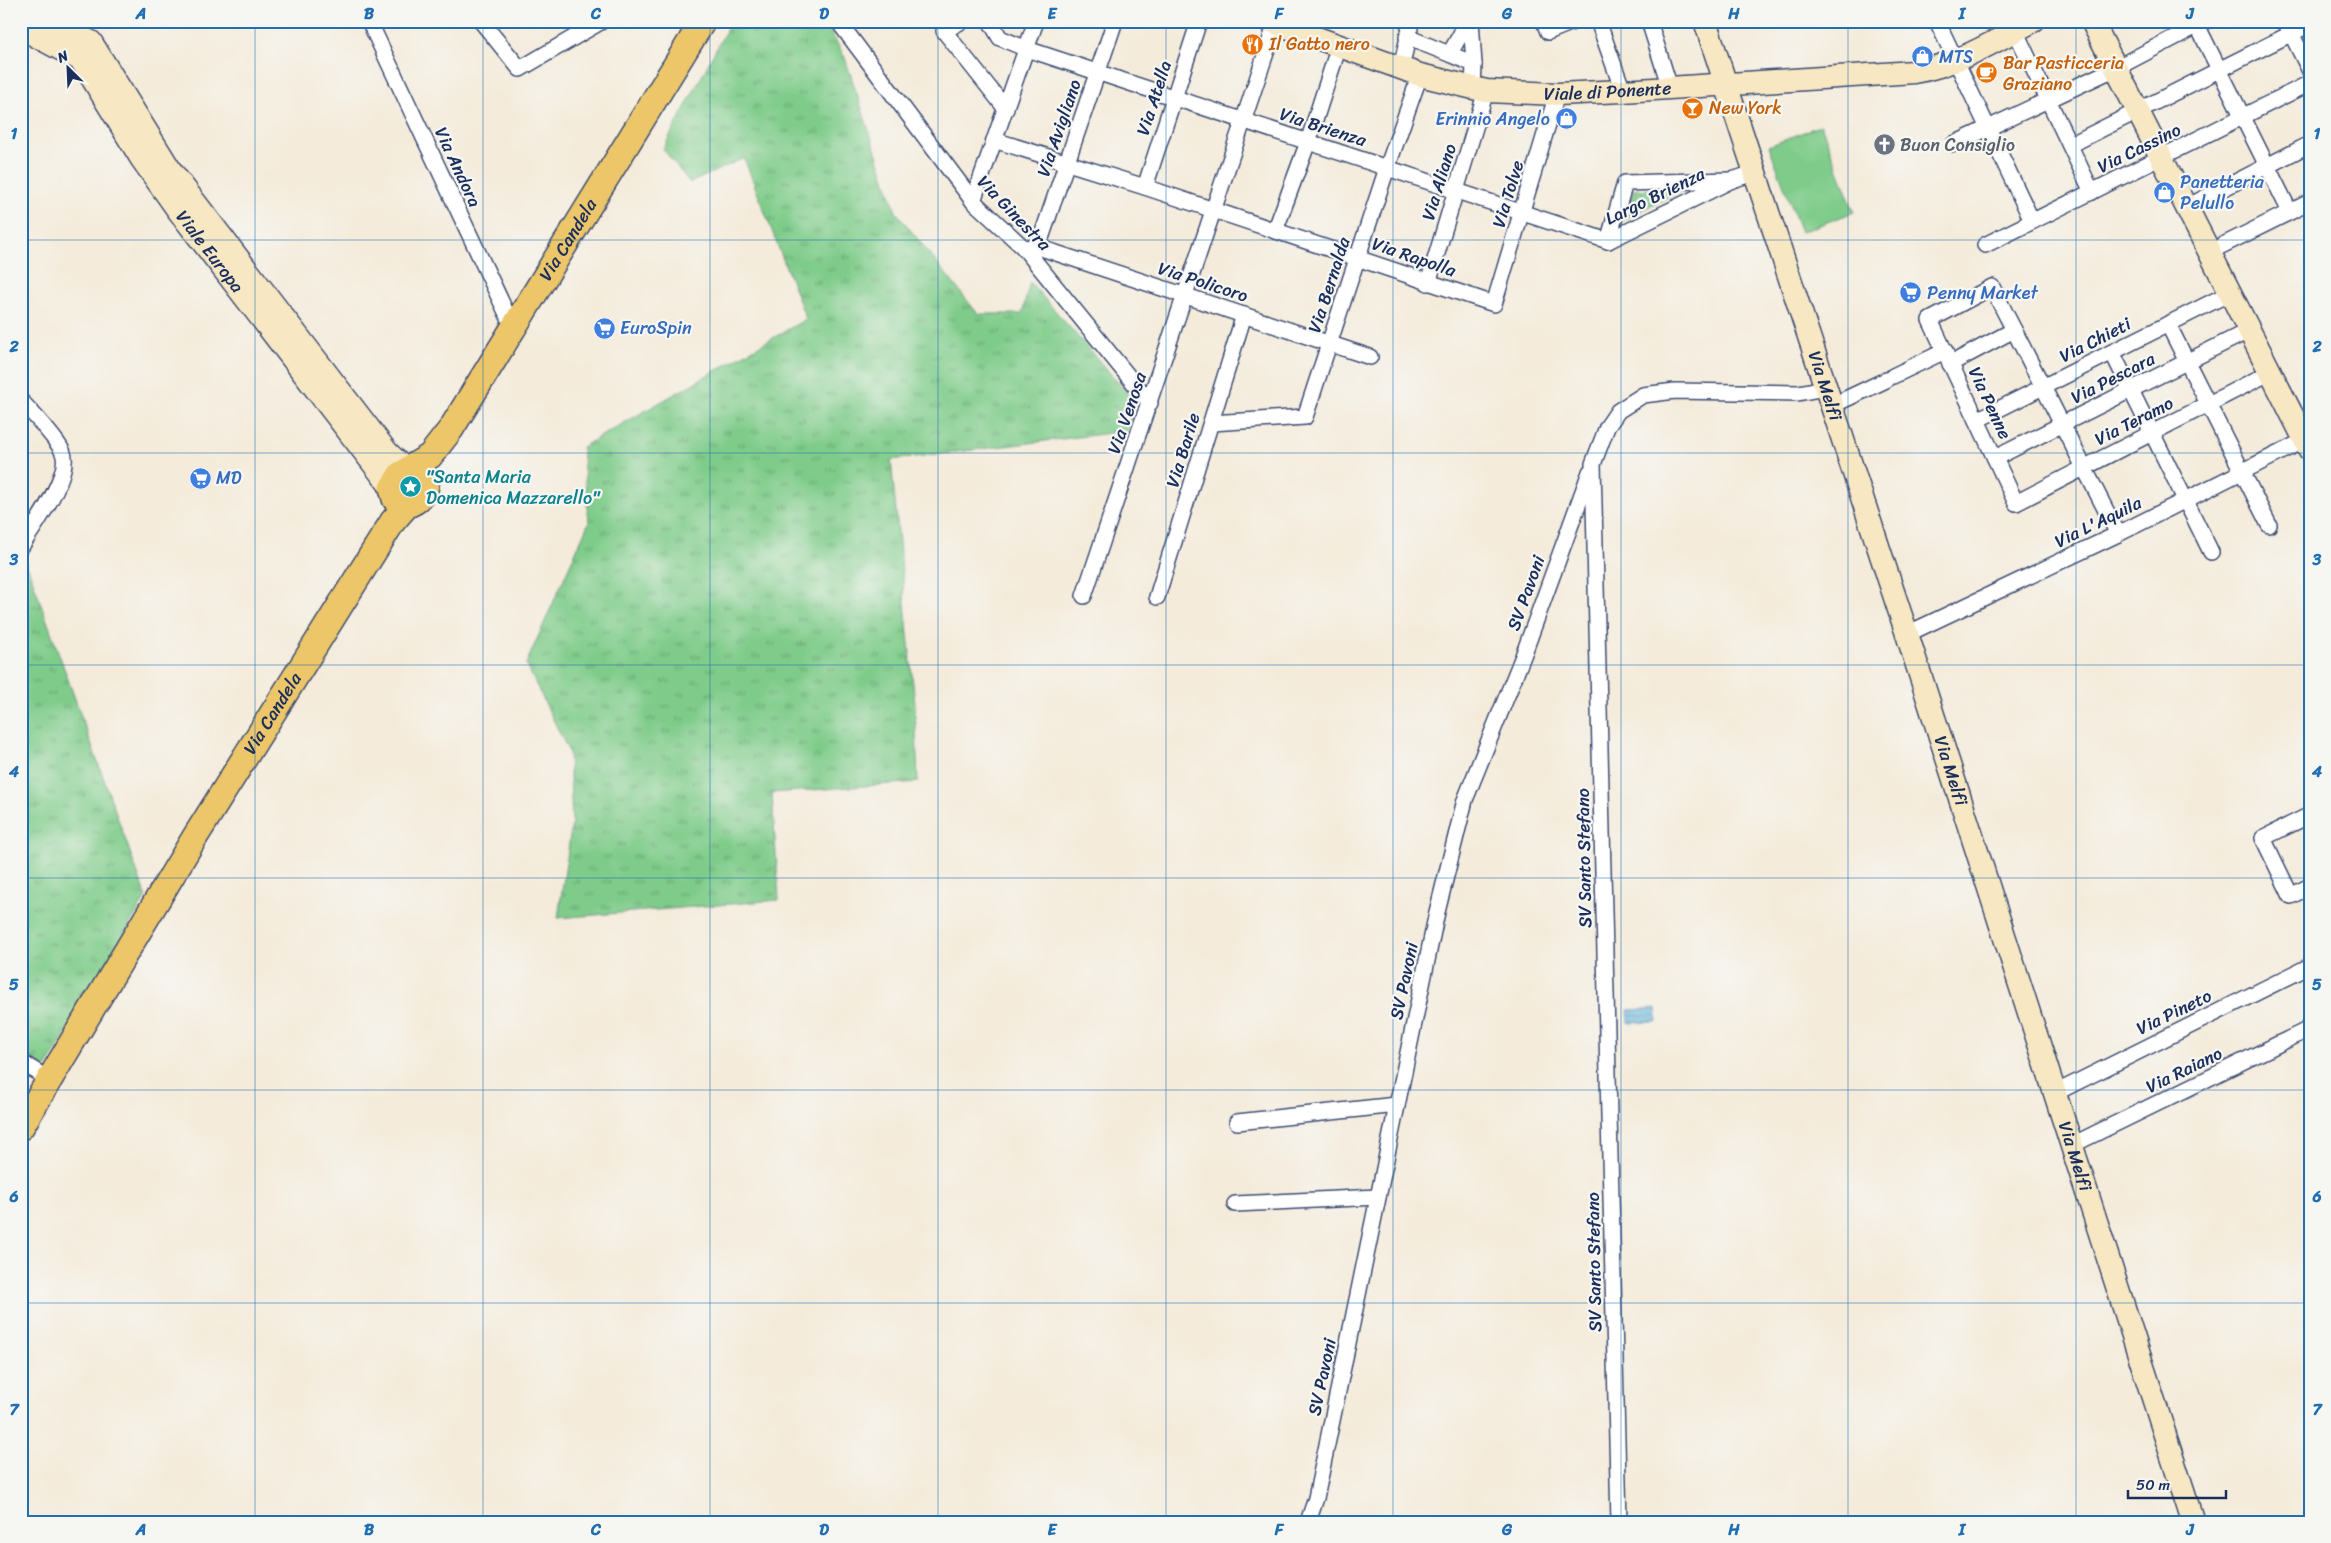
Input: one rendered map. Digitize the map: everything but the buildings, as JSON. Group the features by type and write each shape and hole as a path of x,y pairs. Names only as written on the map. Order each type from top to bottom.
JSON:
{"main road":[{"name":"Viale Europa","path":"48,21 91,42 171,171 387,452 407,485"},
{"name":"Via Melfi","path":"1705,21 1907,634 2193,1522"},
{"path":"2092,21 2307,445"},
{"name":"Via Candela","path":"21,1126 407,485 451,429 514,330 702,22"},
{"name":"Viale di Ponente","path":"1273,22 1308,28 1339,46 1410,72 1480,90 1557,94 1622,92 1936,69 1957,61 2020,24"},
{"name":"Viale Europa","path":"21,28 81,60 141,158 178,210 407,485"}],"street":[{"name":"Via Andora","path":"369,21 514,330"},
{"path":"481,21 520,69 602,21"},
{"name":"Via Ginestra","path":"838,21 973,201 1031,248 1150,403"},
{"path":"962,21 944,31 1006,109"},
{"name":"Via Brienza","path":"990,21 1000,38 1027,49 1608,241"},
{"path":"973,201 1036,21"},
{"name":"Via Avigliano","path":"1031,248 1067,164 1115,21"},
{"name":"Via Atella","path":"1144,187 1199,21"},
{"path":"1450,53 1462,32 1461,21"},
{"name":"Via Aliano","path":"1428,283 1457,191 1480,90 1474,64 1471,21"},
{"path":"1544,21 1548,32 1575,21"},
{"path":"1598,21 1622,92"},
{"path":"1649,21 1670,88"},
{"path":"1937,21 2032,221"},
{"path":"1244,120 1273,22"},
{"path":"1954,144 2116,68 2199,23 2219,70 2290,212"},
{"path":"2020,24 2048,99 2092,192"},
{"path":"2070,145 2219,70 2288,27 2310,24"},
{"path":"2288,27 2310,71"},
{"path":"1407,29 1474,64"},
{"name":"Via Bernalda","path":"1211,423 1305,417 1387,168 1410,72 1407,29"},
{"path":"1275,230 1308,142 1339,46"},
{"name":"Via Cassino","path":"1985,245 2310,83"},
{"name":"Via Tolve","path":"1494,304 1557,94"},
{"name":"Via Venosa","path":"1084,596 1244,120"},
{"path":"994,140 1144,187"},
{"path":"2187,207 2310,144"},
{"name":"Largo Brienza","path":"1608,241 1732,180 1754,173"},
{"name":"Largo Brienza","path":"1608,241 1625,184 1732,180"},
{"name":"Via Rapolla","path":"1144,187 1494,304"},
{"path":"2209,252 2310,202"},
{"name":"Via Policoro","path":"1031,248 1370,357"},
{"name":"Via Penne","path":"2014,330 1992,287 1930,320 2016,503"},
{"name":"Via Chieti","path":"1977,420 2230,293"},
{"name":"Via Barile","path":"1157,597 1244,315"},
{"path":"2168,324 2269,525"},
{"path":"2014,330 2118,534"},
{"name":"SV Santo Stefano","path":"1619,1522 1593,464 1607,427 1618,411 1644,395 1675,391 1798,393 1828,397 1948,358 2014,330"},
{"name":"Via Pescara","path":"1995,458 2248,331"},
{"path":"2112,352 2211,552"},
{"name":"Via Teramo","path":"2016,503 2269,373"},
{"path":"21,401 64,453 64,464 58,487 21,547"},
{"name":"Via L'Aquila","path":"1907,634 2118,534 2242,472 2307,445"},
{"name":"SV Pavoni","path":"1308,1522 1316,1498 1437,912 1466,800 1523,656 1593,464"},
{"path":"2310,815 2263,838 2291,896 2310,886"},
{"name":"Via Pineto","path":"2055,1093 2310,966"},
{"name":"Via Raiano","path":"2072,1146 2307,1030 2310,1024"},
{"path":"21,1062 50,1080"},
{"path":"1237,1122 1397,1105"},
{"path":"1236,1204 1378,1197"}],"green space":[{"path":"731,21 825,21 845,58 896,212 978,314 1022,314 1030,282 1136,403 1127,431 891,460 915,705 918,782 772,793 779,900 558,918 572,823 569,752 526,664 589,522 582,447 806,319 744,158 690,183 663,149"},
{"path":"1821,125 1854,212 1801,232 1769,146"},
{"path":"1685,188 1622,220 1634,190"},
{"path":"21,548 146,897 46,1068 21,1052"}],"water":[{"path":"1656,1008 1657,1022 1629,1023 1628,1010"}],"place":[{"name":"Il Gatto nero","path":"1253,44"},
{"name":"MTS","path":"1923,57"},
{"name":"Bar Pasticceria Graziano","path":"1987,73"},
{"name":"New York","path":"1693,108"},
{"name":"Erinnio Angelo","path":"1566,119"},
{"name":"Buon Consiglio","path":"1884,145"},
{"name":"Panetteria Pelullo","path":"2164,192"},
{"name":"Penny Market","path":"1911,293"},
{"name":"EuroSpin","path":"604,328"},
{"name":"MD","path":"200,478"},
{"name":"\"Santa Maria Domenica Mazzarello\"","path":"410,487"}]}
